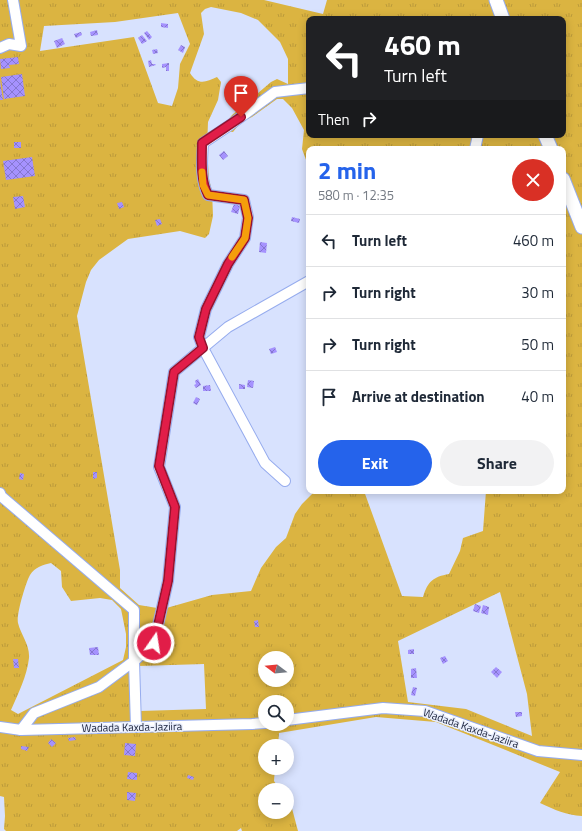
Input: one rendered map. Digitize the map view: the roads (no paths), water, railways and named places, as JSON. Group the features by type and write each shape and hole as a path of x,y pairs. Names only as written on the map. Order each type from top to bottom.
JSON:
{"main road":[{"path":"496,0 502,16"},
{"path":"566,187 582,227"}],"street":[{"path":"0,48 9,44 21,46 13,0"},
{"path":"285,481 265,463 203,348 199,337 206,309 228,264 245,238 248,218 244,200 208,195 203,185 201,169 202,143 230,125 274,92 306,88"},
{"path":"21,730 34,713 99,687 134,661 154,643 168,581 175,507 159,466 174,372 228,327 306,283"},
{"path":"0,493 1,496 134,610 136,727"},
{"name":"Wadada Kaxda-Jaziira","path":"294,719 383,708 425,711 538,751 582,756"},
{"name":"Wadada Kaxda-Jaziira","path":"0,727 21,730 258,723"}]}
